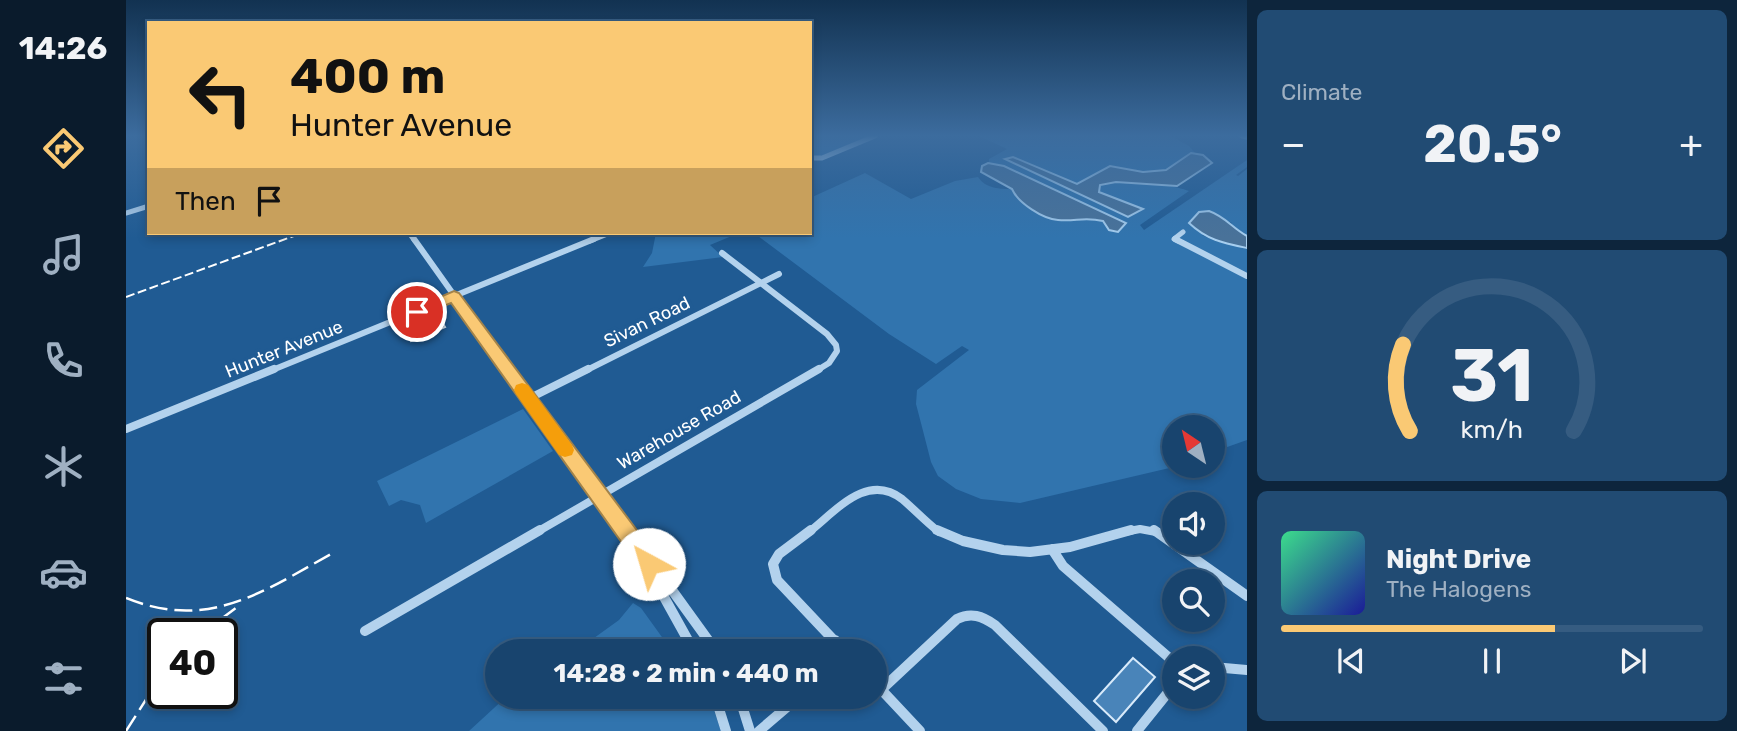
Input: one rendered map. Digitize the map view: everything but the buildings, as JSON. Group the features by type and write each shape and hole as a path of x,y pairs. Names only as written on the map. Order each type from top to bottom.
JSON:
{"street":[{"path":"126,212 147,207"},
{"path":"1183,232 1174,239 1247,276"},
{"path":"410,235 639,552 688,639"},
{"name":"Hunter Avenue","path":"126,429 605,235"},
{"name":"Warehouse Road","path":"365,631 829,363 835,357 837,351 832,339 722,253"},
{"name":"Sivan Road","path":"528,399 779,274"},
{"path":"834,639 777,580 773,564 779,554 867,489 877,486 888,490 933,527 950,537 1013,552 1052,549 1138,528 1148,528 1164,536 1247,596"},
{"path":"1052,549 1063,566 1162,652"},
{"path":"639,552 664,579 708,639"},
{"path":"887,679 957,619 968,614 979,615 995,625 1103,731"},
{"path":"677,618 681,615 689,619 706,635"},
{"path":"1225,668 1247,670"},
{"path":"887,696 920,731"},
{"path":"1137,731 1162,700"},
{"path":"719,709 726,731"},
{"path":"742,709 750,731"},
{"path":"760,731 784,709"}],"shaded area":[{"path":"1013,170 1029,170 1127,217 1143,209 1099,192 1100,185 1144,182 1189,191 1140,225 1144,230 1232,170 1243,170 1236,175 1238,176 1247,170 1247,236 1234,229 1231,222 1202,235 1215,241 1247,248 1247,440 1225,448 1225,415 1162,415 1162,470 1020,503 981,499 956,489 938,476 931,462 916,404 917,390 969,350 962,346 936,364 889,334 757,235 812,235 812,197 865,173 911,199 955,181 978,177 989,186 1013,189 1025,204 1050,219 1065,221 1089,217 1122,221"},
{"path":"1013,170 1126,223 1118,232 1109,230 1103,221 1045,217 1025,205 1012,189 981,172"},
{"path":"1029,170 1044,170 1077,184 1102,170 1201,170 1177,186 1116,182 1100,185 1099,192 1143,209 1128,217"},
{"path":"1038,170 1102,170 1077,184"},
{"path":"1209,211 1247,236 1247,248 1209,237 1189,223 1199,212"},
{"path":"656,235 734,235 710,245 723,257 643,267 652,253"},
{"path":"523,409 553,451 426,523 420,505 401,500 389,506 377,481"},
{"path":"633,603 641,608 663,639 593,639 619,620"},
{"path":"493,709 712,709 721,731 469,731"}],"railway":[{"path":"126,297 296,235"},
{"path":"126,598 155,607 182,611 208,609 257,594 331,554"},
{"path":"223,618 236,608"},
{"path":"126,731 147,698"}],"slow traffic":[{"path":"522,390 565,450"}],"route":[{"path":"417,312 454,296 649,564"}]}
